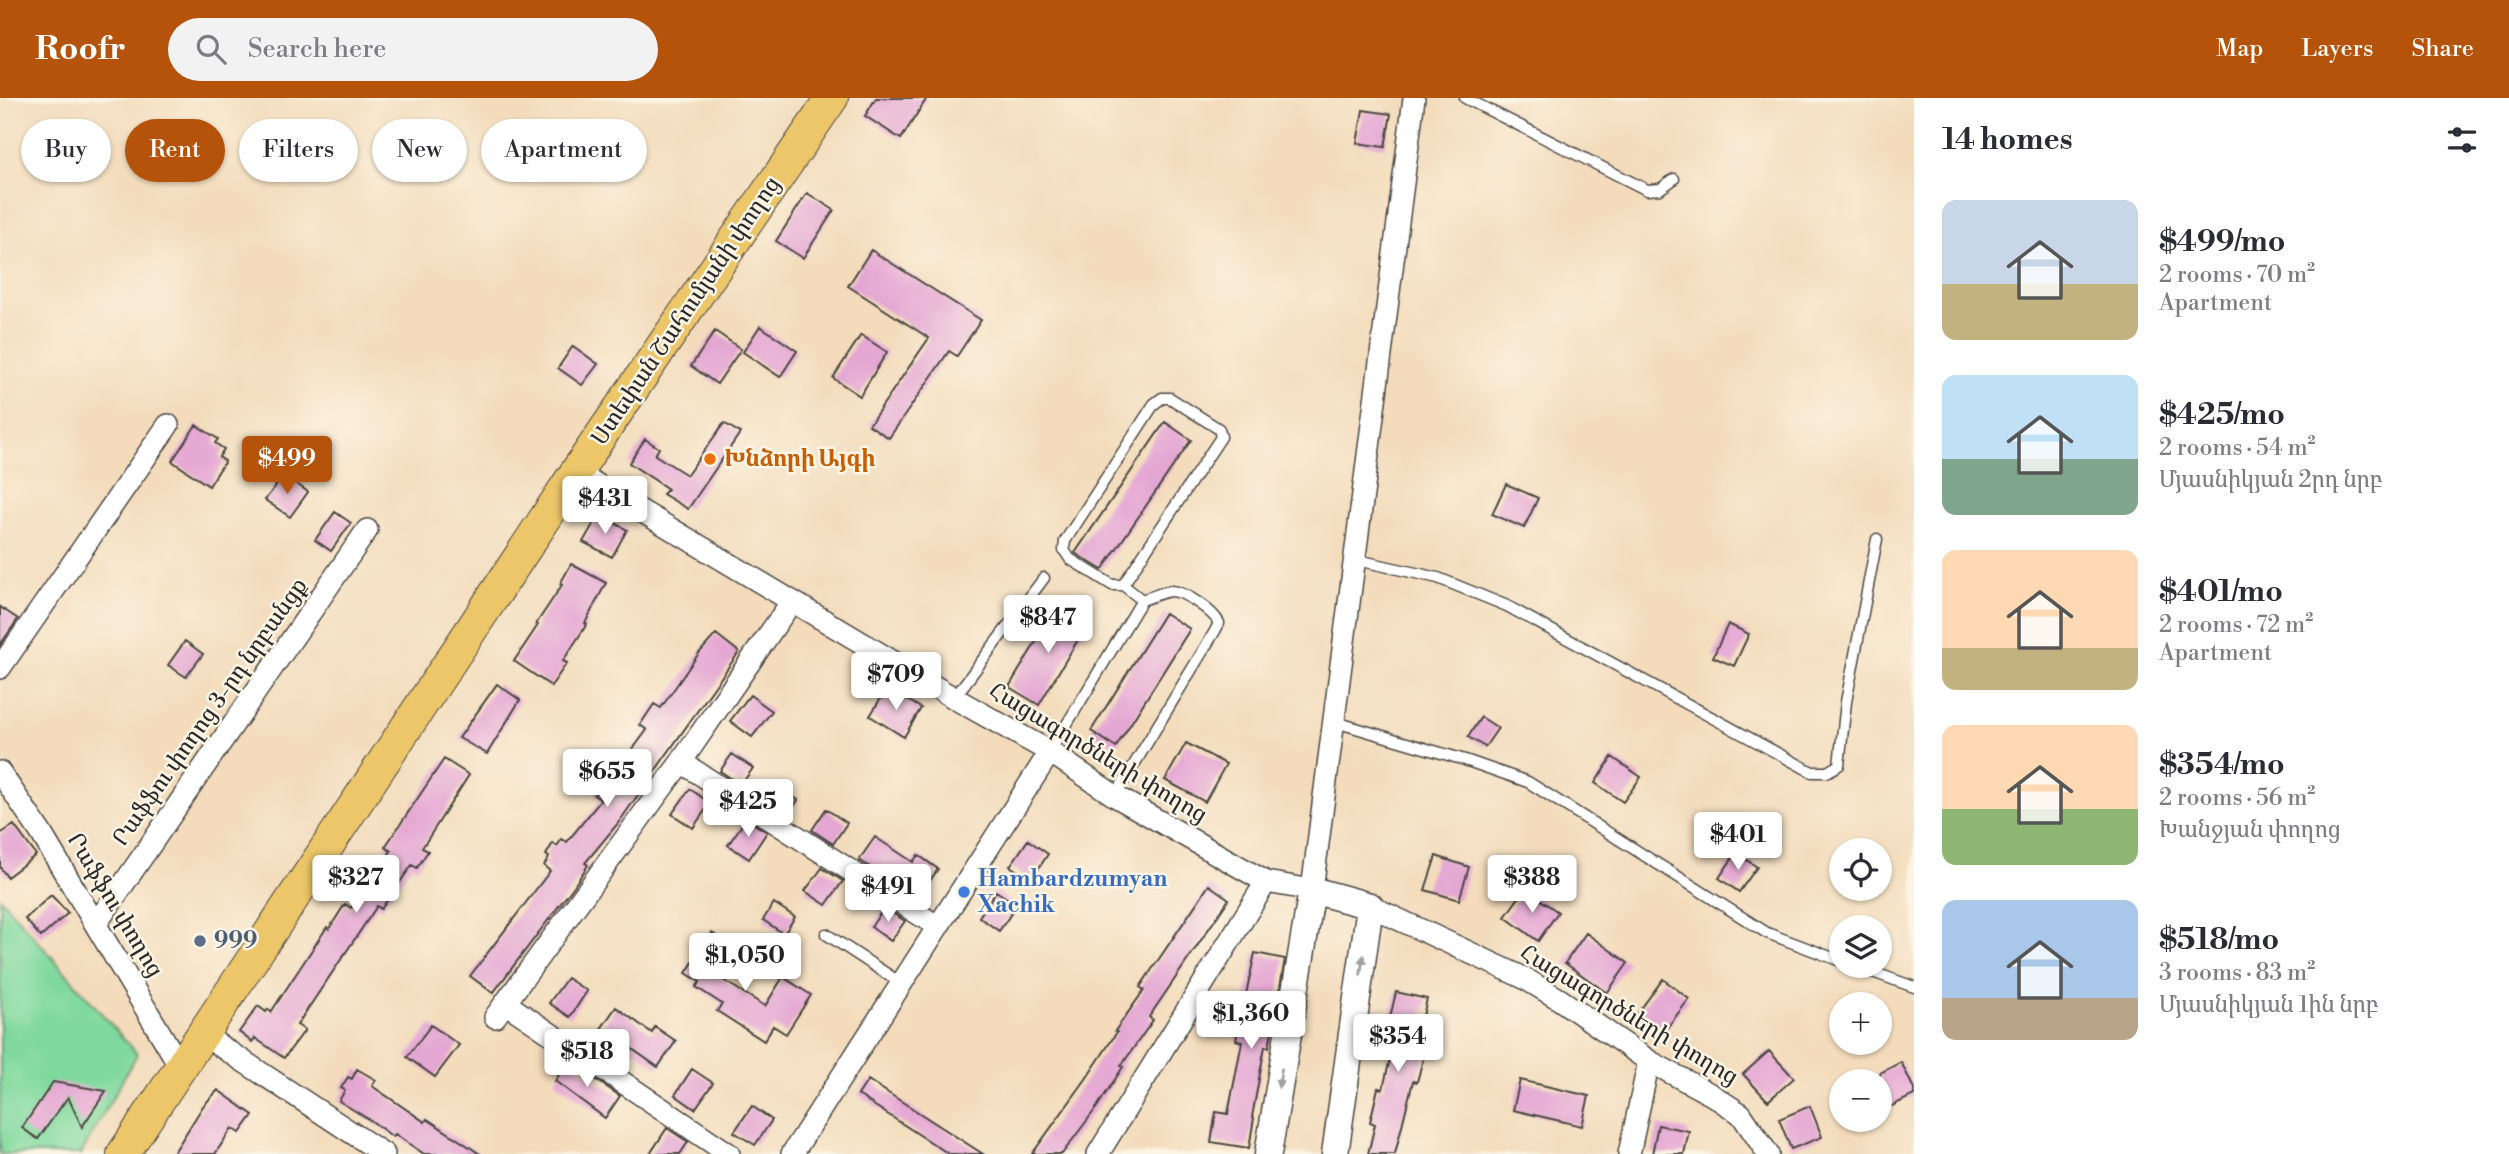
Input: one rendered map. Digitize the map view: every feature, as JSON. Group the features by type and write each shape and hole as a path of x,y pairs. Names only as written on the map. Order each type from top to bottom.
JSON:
{"main road":[{"name":"Ստեփան Շահումյանի փողոց","path":"123,1154 576,472 832,98"}],"street":[{"path":"1268,1154 1312,890 1413,98"},
{"path":"0,668 168,425"},
{"name":"Հացագործների փողոց","path":"576,472 954,698 1050,752 1115,796 1266,882 1312,890"},
{"name":"Րաֆֆու փողոց 3-րդ նրբանցք","path":"96,924 367,530"},
{"path":"729,1154 500,1010 681,762 792,601"},
{"path":"792,1154 1050,752"},
{"path":"681,762 937,926"},
{"name":"Րաֆֆու փողոց","path":"0,772 41,833 181,1068"},
{"path":"1098,1154 1266,882"},
{"path":"1312,890 1370,905 1335,1154"},
{"name":"Հացագործների փողոց","path":"1370,905 1524,978 1649,1061 1712,1095 1741,1114 1768,1154"},
{"path":"202,1034 384,1154"},
{"path":"1629,1154 1649,1061"}],"lane":[{"path":"1465,98 1647,190 1660,189 1674,179"},
{"path":"1123,585 1221,437 1219,429 1170,398 1162,398 1154,404 1065,541 1064,550 1070,559 1112,585 1123,585 1142,600"},
{"path":"1353,559 1438,578 1507,606 1812,772 1827,772 1839,765 1842,755 1846,702 1877,539"},
{"path":"954,698 1044,578"},
{"path":"1050,752 1142,600 1172,591 1188,597 1214,614 1219,623 1115,796"},
{"path":"1332,721 1465,760 1528,782 1767,933 1829,956"},
{"path":"825,934 902,984"},
{"path":"1889,978 1914,987"}],"green space":[{"path":"0,898 137,1054 81,1154 0,1154"}],"building":[{"path":"876,98 927,98 901,139 865,116"},
{"path":"1363,110 1391,114 1385,147 1357,143"},
{"path":"807,193 834,210 803,258 776,241"},
{"path":"871,250 981,320 957,356 949,351 889,438 869,425 929,338 848,286"},
{"path":"760,326 797,351 780,377 743,352"},
{"path":"715,331 741,349 717,384 691,366"},
{"path":"861,335 887,352 860,396 833,378"},
{"path":"573,346 598,364 582,385 558,368"},
{"path":"1165,422 1191,440 1102,570 1075,553"},
{"path":"724,423 740,433 688,509 663,494 668,489 629,463 645,439 659,448 655,455 687,475"},
{"path":"196,425 218,439 215,443 224,449 219,457 225,461 209,486 172,461"},
{"path":"284,475 308,492 290,517 265,500"},
{"path":"1506,484 1538,498 1524,528 1492,514"},
{"path":"335,512 351,523 331,551 315,540"},
{"path":"599,514 627,530 612,557 583,542"},
{"path":"571,564 606,583 585,623 587,624 563,661 567,663 551,686 514,661 562,585 560,584"},
{"path":"1058,605 1088,623 1039,705 1009,687"},
{"path":"0,607 18,619 0,645"},
{"path":"1165,613 1190,629 1116,747 1091,731"},
{"path":"1728,624 1749,634 1734,666 1713,657"},
{"path":"716,634 739,652 619,822 585,863 588,865 574,886 493,993 470,976 550,871 544,866 549,857 546,855 553,843 557,846 562,839 567,842 601,800 594,795 609,773 613,776 647,730 640,725 654,704 661,708 699,653"},
{"path":"185,641 203,654 186,677 168,665"},
{"path":"497,684 520,700 487,754 459,738"},
{"path":"887,688 921,708 904,737 870,716"},
{"path":"750,695 772,711 752,737 730,721"},
{"path":"1481,717 1498,728 1485,747 1468,737"},
{"path":"1186,743 1226,764 1205,802 1165,780"},
{"path":"732,754 753,768 741,785 720,771"},
{"path":"1612,757 1641,777 1623,802 1595,783"},
{"path":"444,759 469,775 422,848 428,851 417,868 412,865 381,909 377,906 297,1025 305,1030 284,1058 255,1038 252,1042 239,1032 258,1006 271,1012 327,927 329,929 345,904 351,908 391,851 385,847"},
{"path":"777,786 798,800 788,815 767,801"},
{"path":"690,789 710,803 693,828 672,814"},
{"path":"826,809 847,823 833,844 812,830"},
{"path":"746,819 767,832 749,859 728,845"},
{"path":"14,825 36,855 7,877 0,867 0,834"},
{"path":"875,837 913,862 918,855 938,869 918,898 859,860"},
{"path":"1028,840 1048,854 1031,880 1010,866"},
{"path":"1736,853 1757,867 1739,892 1719,878"},
{"path":"1436,856 1469,867 1459,900 1425,890"},
{"path":"822,868 843,881 826,905 805,891"},
{"path":"1209,885 1229,899 1149,1017 1153,1020 1097,1107 1062,1154 1032,1154 1117,1032 1115,1031 1144,990 1140,987"},
{"path":"1525,889 1558,912 1538,941 1505,917"},
{"path":"996,891 1017,905 999,931 979,917"},
{"path":"51,895 68,913 41,937 25,919"},
{"path":"774,903 795,917 784,934 763,920"},
{"path":"884,908 905,921 891,941 871,927"},
{"path":"712,933 738,949 720,978 765,1006 783,977 811,995 786,1034 773,1026 764,1041 717,1011 722,1004 696,987 700,982 686,973"},
{"path":"1586,933 1628,963 1607,993 1565,963"},
{"path":"1255,953 1285,959 1269,1047 1265,1046 1249,1148 1211,1142 1216,1112 1228,1114 1242,1042 1236,1040"},
{"path":"567,978 587,991 570,1017 549,1003"},
{"path":"1663,979 1689,999 1663,1033 1637,1014"},
{"path":"1396,992 1427,999 1416,1045 1426,1047 1417,1082 1413,1081 1395,1154 1368,1154 1375,1124 1370,1122 1378,1088 1383,1089 1397,1028 1388,1026"},
{"path":"616,1007 652,1033 655,1027 676,1041 658,1067 622,1042 619,1047 598,1033"},
{"path":"431,1025 459,1045 435,1077 407,1057"},
{"path":"1769,1051 1794,1078 1768,1101 1743,1074"},
{"path":"568,1061 620,1096 605,1118 555,1081"},
{"path":"1901,1062 1914,1089 1914,1095 1892,1106 1892,1069 1888,1069"},
{"path":"357,1069 376,1080 372,1086 425,1122 427,1119 480,1154 424,1154 339,1101 345,1090 341,1088 348,1077 352,1079"},
{"path":"692,1069 713,1083 695,1109 675,1095"},
{"path":"868,1080 983,1154 949,1154 858,1095"},
{"path":"1520,1080 1589,1096 1582,1126 1513,1110"},
{"path":"53,1082 106,1091 82,1127 68,1097 38,1139 22,1128"},
{"path":"218,1090 253,1115 240,1133 232,1128 215,1154 173,1154 203,1106"},
{"path":"752,1106 772,1120 755,1145 734,1132"},
{"path":"1810,1106 1822,1137 1791,1149 1779,1119"},
{"path":"1658,1125 1689,1131 1684,1154 1652,1154"},
{"path":"667,1128 688,1142 680,1154 650,1154"}],"place":[{"name":"Խնձորի Այգի","path":"710,459"},
{"name":"Hambardzumyan Xachik","path":"964,892"},
{"name":"999","path":"200,941"}]}
